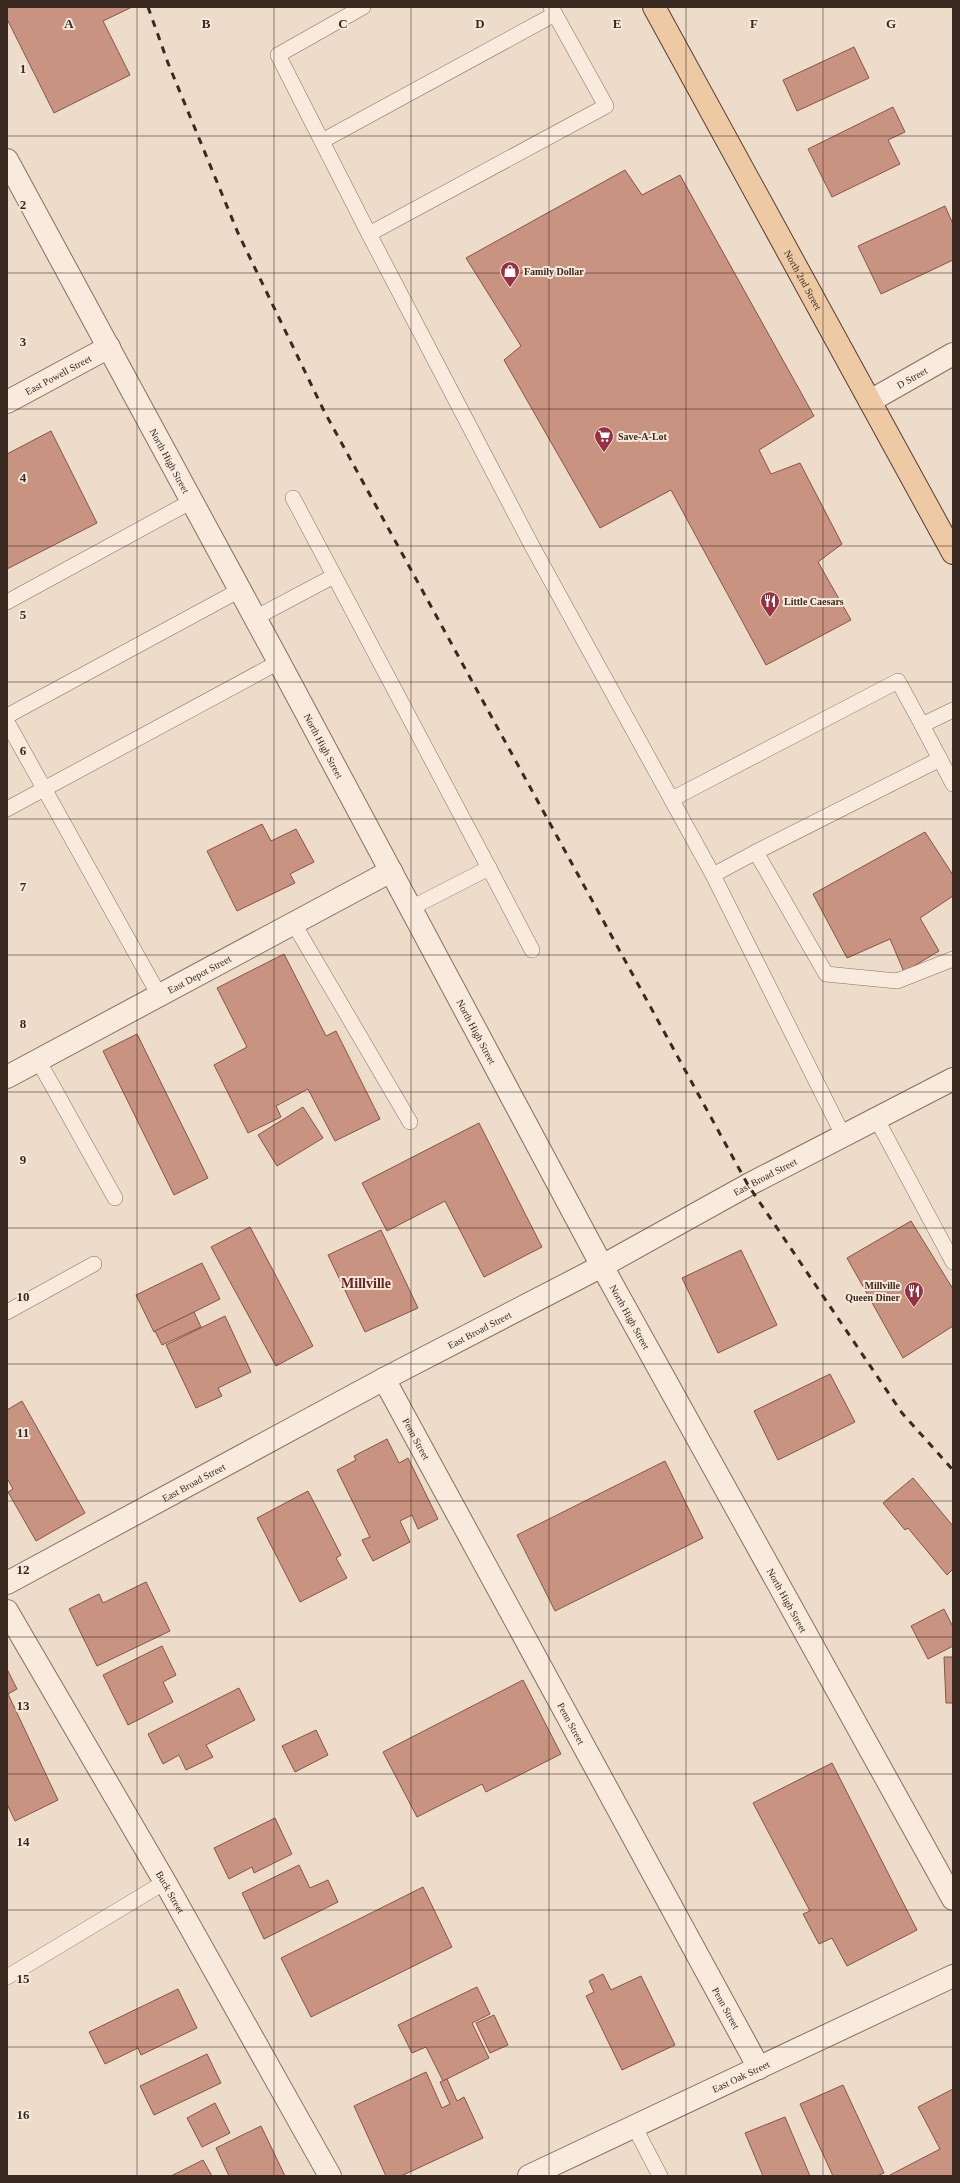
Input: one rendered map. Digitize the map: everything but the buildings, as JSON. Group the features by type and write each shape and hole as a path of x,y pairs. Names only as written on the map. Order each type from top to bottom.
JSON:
{"main road":[{"name":"North 2nd Street","path":"654,7 953,553"}],"street":[{"name":"North High Street","path":"7,160 279,662 602,1266 953,1899"},
{"name":"East Powell Street","path":"7,402 110,348"},
{"name":"D Street","path":"870,401 953,354"},
{"name":"East Depot Street","path":"8,1075 391,871"},
{"name":"East Broad Street","path":"7,1583 384,1379 602,1266 843,1135 953,1079"},
{"name":"Penn Street","path":"384,1379 759,2068"},
{"name":"Buck Street","path":"7,1611 164,1882 330,2176"},
{"name":"East Oak Street","path":"529,2176 953,1976"}],"lane":[{"path":"363,7 278,55 369,234 532,546 713,875 843,1135"},
{"path":"322,141 553,10 606,106 369,234"},
{"path":"293,498 532,950"},
{"path":"7,602 192,501"},
{"path":"255,618 334,576"},
{"path":"7,716 240,590"},
{"path":"7,809 279,662"},
{"path":"672,799 898,681 953,784"},
{"path":"922,725 953,710"},
{"path":"7,722 158,995"},
{"path":"713,875 940,759"},
{"path":"756,852 826,974 897,981 953,959"},
{"path":"411,908 489,868"},
{"path":"294,924 410,1122"},
{"path":"38,1060 115,1198"},
{"path":"876,1118 953,1262"},
{"path":"7,1312 94,1264"},
{"path":"7,1976 164,1882"},
{"path":"634,2126 660,2176"}],"railway":[{"path":"148,7 168,63 238,233 324,411 748,1185 902,1413 953,1470"}],"place":[{"name":"Family Dollar","path":"510,288"},
{"name":"Save-A-Lot","path":"604,453"},
{"name":"Little Caesars","path":"770,618"},
{"name":"Millville Queen Diner","path":"914,1308"}],"district":[{"name":"Millville","path":"366,1283"}]}
